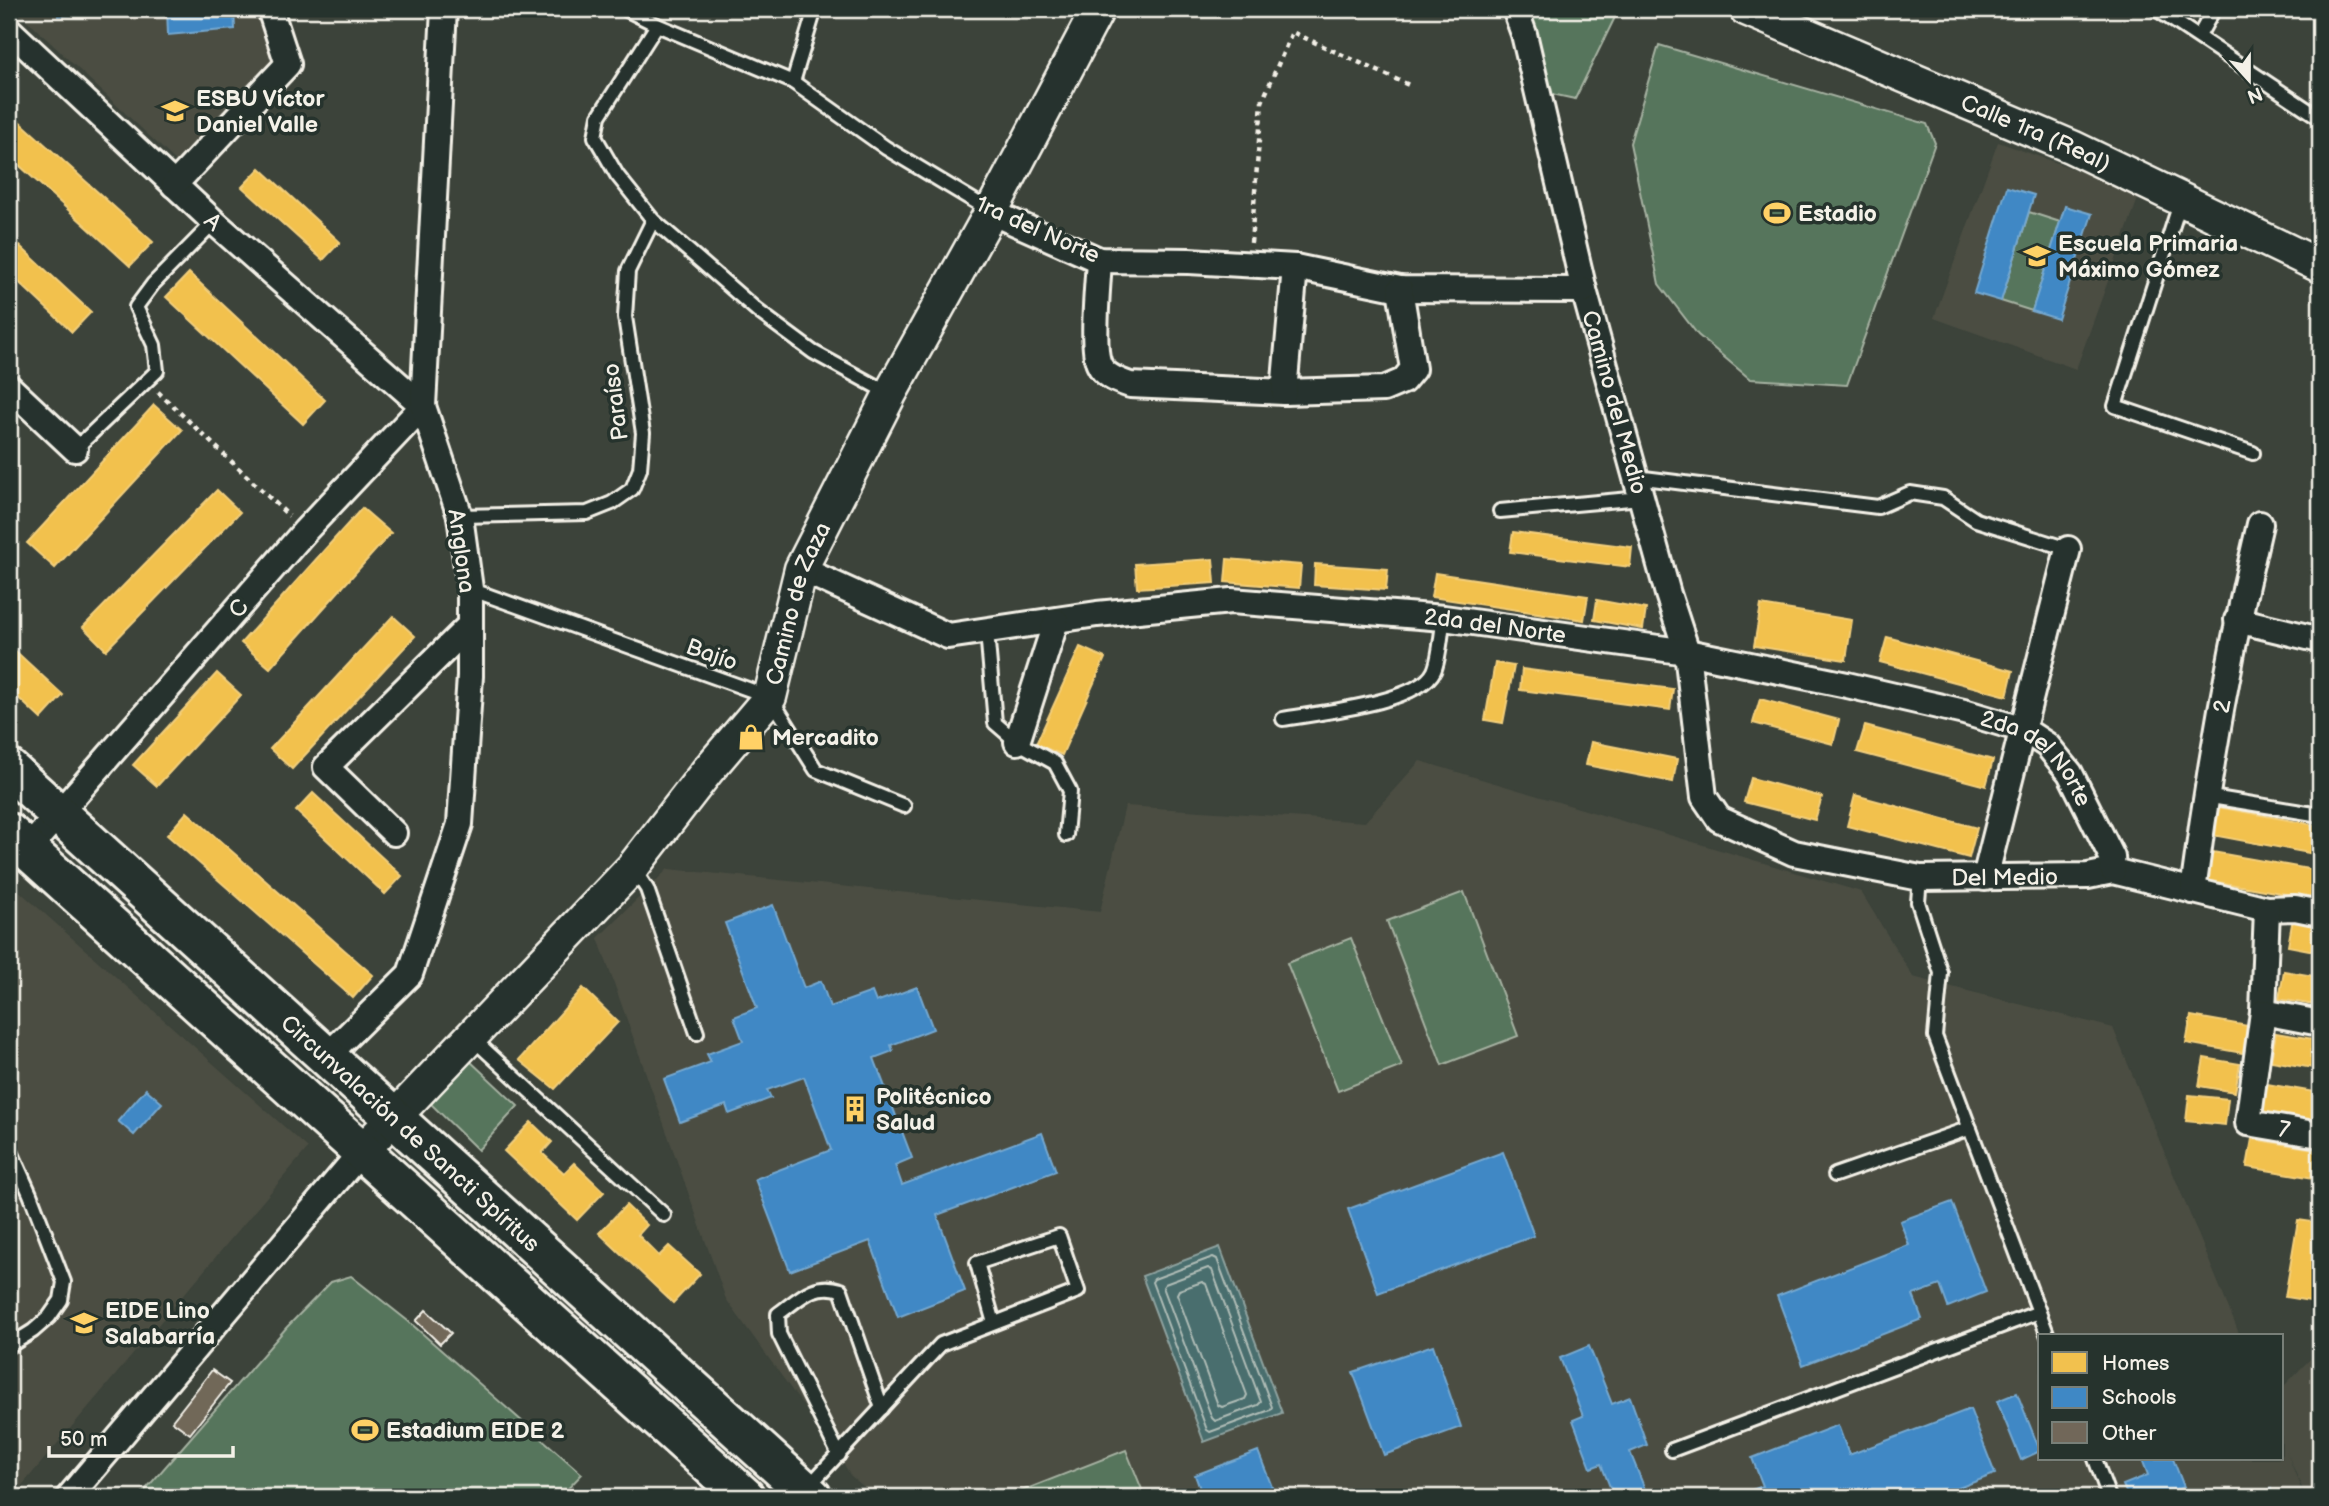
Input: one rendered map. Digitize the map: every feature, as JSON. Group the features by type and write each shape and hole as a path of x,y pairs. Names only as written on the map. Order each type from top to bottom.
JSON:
{"highway":[{"name":"Circunvalación de Sancti Spíritus","path":"9,769 327,1056 805,1495"},
{"name":"Circunvalación de Sancti Spíritus","path":"18,842 745,1497"}],"street":[{"path":"174,185 288,64 270,9"},
{"name":"Anglona","path":"327,1056 410,974 460,824 470,676 470,589 460,516 423,406 444,9"},
{"name":"Camino de Zaza","path":"361,1152 632,868 708,769 770,697 801,569 890,394 991,212 1098,9"},
{"name":"Camino del Medio","path":"1515,9 1524,34 1584,290 1668,594 1687,652 1704,797"},
{"name":"Calle 1ra (Real)","path":"1746,9 2072,147 2320,266"},
{"name":"A","path":"9,30 214,222 423,406"},
{"name":"1ra del Norte","path":"991,212 1099,260 1188,261 1295,267 1400,289 1584,290"},
{"path":"1099,260 1096,342 1099,365 1110,377 1130,385 1284,393 1384,389 1403,381 1413,369 1400,289"},
{"path":"1284,393 1295,267"},
{"path":"9,387 75,449"},
{"name":"C","path":"18,842 57,814 305,531 423,406"},
{"name":"2","path":"2193,891 2205,796 2237,620 2260,524"},
{"path":"1985,878 2068,548"},
{"name":"2da del Norte","path":"801,569 948,636 1097,614 1231,601 1444,618 1687,652 1899,697 2024,730 2047,745 2070,774 2112,857 2113,871"},
{"path":"2237,620 2320,640"},
{"path":"1017,742 1056,621"},
{"path":"394,833 326,767 469,626"},
{"name":"Del Medio","path":"1704,797 1719,820 1794,853 1920,878 2088,876 2113,871 2267,909 2295,908 2320,913"},
{"path":"2267,909 2263,1012 2320,1023"},
{"name":"7","path":"2263,1012 2248,1123 2320,1135"},
{"path":"69,1497 361,1152"}],"lane":[{"name":"1ra del Norte","path":"625,9 793,82 886,148 991,212"},
{"path":"793,82 815,9"},
{"path":"2156,9 2320,118"},
{"path":"2199,36 2214,9"},
{"path":"657,25 599,116 595,137 617,175 653,220 759,312 813,352 890,394"},
{"path":"2181,199 2115,406 2253,453"},
{"name":"Paraíso","path":"460,516 587,513 612,503 632,489 640,470 643,433 625,317 628,271 653,220"},
{"path":"75,449 157,371 153,345 136,307 153,284 214,222"},
{"path":"1500,511 1638,487 1878,507 1910,493 1943,498 1976,520 2068,548"},
{"name":"Bajío","path":"470,589 770,697"},
{"path":"1283,719 1388,700 1420,687 1434,671 1444,618"},
{"path":"987,631 995,723 1017,742 1055,763 1070,791 1066,835"},
{"path":"770,697 816,770 904,806"},
{"path":"2205,796 2320,815"},
{"path":"632,868 647,889 697,1033"},
{"path":"1920,878 1919,902 1941,973 1935,1036 2047,1334"},
{"path":"471,1037 664,1215"},
{"path":"1835,1175 1969,1128"},
{"path":"9,1147 64,1282 61,1300 49,1317 9,1346"},
{"path":"805,1495 941,1344 1077,1291 1059,1236 977,1263 994,1323"},
{"path":"839,1455 779,1334 778,1314 812,1290 829,1286 841,1290 882,1408"},
{"path":"1672,1450 2039,1312"},
{"path":"2095,1460 2109,1497"}],"path":[{"path":"1250,265 1262,102 1292,32 1411,86"},
{"path":"146,382 305,531"}],"shaded area":[{"name":"ESBU Víctor Daniel Valle","path":"15,9 256,9 276,59 177,162"},
{"name":"Escuela Primaria Máximo Gómez","path":"1998,142 2140,193 2076,369 1934,318"},
{"path":"1420,761 1861,892 1913,977 2113,1028 2239,1334 2038,1334 2038,1460 2284,1460 2284,1386 2320,1349 2320,1497 2306,1497 2286,1450 2304,1497 876,1497 850,1475 839,1455 726,1299 598,938 668,869 1100,912 1125,806 1365,822"},
{"name":"EIDE Lino Salabarría","path":"9,882 308,1148 12,1497 9,1497"}],"green space":[{"path":"1526,9 1619,9 1575,99 1547,93"},
{"name":"Estadio","path":"1659,45 1927,124 1935,143 1847,385 1750,379 1698,335 1659,284 1630,143"},
{"path":"2029,212 2060,222 2032,311 2001,301"},
{"path":"1464,892 1518,1036 1442,1065 1387,921"},
{"path":"1351,938 1402,1066 1338,1091 1287,963"},
{"path":"469,1060 518,1106 478,1150 431,1104"},
{"name":"Estadium EIDE 2","path":"351,1276 408,1321 582,1474 560,1497 139,1497 287,1327 331,1282"},
{"path":"1126,1450 1145,1497 1006,1497"}],"water":[{"path":"1220,1247 1282,1413 1204,1442 1142,1276"}],"building: Homes":[{"path":"18,120 153,242 130,266 9,156 9,130"},
{"path":"260,168 340,242 323,260 242,187"},
{"path":"9,236 91,312 72,332 9,273"},
{"path":"189,273 325,400 303,424 166,297"},
{"path":"154,405 182,430 55,568 27,543"},
{"path":"217,490 240,512 106,650 83,627"},
{"path":"362,508 391,533 270,668 241,643"},
{"path":"1513,532 1632,547 1630,567 1510,552"},
{"path":"1213,559 1215,583 1137,588 1135,564"},
{"path":"1227,559 1301,565 1299,588 1225,582"},
{"path":"1315,564 1388,569 1386,590 1314,585"},
{"path":"1435,573 1588,596 1584,620 1431,597"},
{"path":"1597,600 1646,609 1643,629 1594,620"},
{"path":"1761,605 1852,620 1846,660 1754,646"},
{"path":"393,616 415,636 292,769 270,749"},
{"path":"1887,637 2013,671 2007,696 1880,662"},
{"path":"9,645 63,695 41,719 9,689"},
{"path":"1080,647 1105,658 1062,755 1036,744"},
{"path":"1495,663 1514,666 1503,723 1485,720"},
{"path":"1522,669 1673,689 1670,710 1520,690"},
{"path":"217,673 241,695 157,786 133,765"},
{"path":"1760,699 1839,720 1833,744 1753,723"},
{"path":"1865,726 1993,760 1986,786 1857,752"},
{"path":"1591,742 1677,759 1673,782 1586,765"},
{"path":"1751,778 1822,797 1815,820 1744,802"},
{"path":"313,793 402,876 385,894 296,811"},
{"path":"1855,795 1977,828 1969,858 1847,826"},
{"path":"2212,806 2320,826 2320,855 2207,834"},
{"path":"187,812 373,975 353,998 167,835"},
{"path":"2207,851 2320,871 2320,900 2201,879"},
{"path":"2293,918 2320,923 2320,952 2288,946"},
{"path":"2284,971 2320,977 2320,1006 2279,999"},
{"path":"583,988 618,1022 555,1089 519,1060"},
{"path":"2191,1016 2248,1026 2243,1053 2186,1043"},
{"path":"2276,1033 2320,1040 2320,1069 2271,1061"},
{"path":"2204,1058 2240,1064 2235,1092 2199,1086"},
{"path":"2267,1084 2320,1093 2320,1121 2262,1112"},
{"path":"2189,1095 2228,1099 2225,1125 2186,1121"},
{"path":"531,1122 552,1142 542,1153 564,1173 574,1163 604,1192 577,1220 504,1151"},
{"path":"2252,1139 2320,1150 2320,1179 2247,1167"},
{"path":"626,1205 647,1225 638,1235 659,1256 669,1246 700,1274 673,1303 599,1233"},
{"path":"2298,1220 2320,1223 2320,1283 2317,1302 2285,1297"}],"building: Schools":[{"path":"57,9 155,9 58,16"},
{"path":"167,9 234,9 235,29 168,35"},
{"path":"2007,187 2034,195 2001,301 1974,293"},
{"path":"2065,206 2092,214 2058,319 2032,311"},
{"name":"Politécnico Salud","path":"773,905 804,988 821,981 830,1007 872,992 876,1002 917,987 933,1029 891,1045 893,1051 874,1058 912,1158 895,1165 902,1185 1042,1133 1056,1171 937,1215 965,1291 898,1317 870,1241 790,1271 755,1179 831,1150 804,1077 767,1090 771,1098 729,1114 726,1105 680,1122 664,1079 711,1062 707,1054 743,1041 734,1017 757,1008 725,923"},
{"path":"146,1089 162,1103 134,1135 118,1121"},
{"path":"1503,1152 1534,1236 1378,1293 1348,1209"},
{"path":"1952,1202 1986,1292 1948,1307 1940,1285 1913,1295 1922,1319 1803,1365 1777,1296 1909,1245 1900,1221"},
{"path":"1433,1345 1461,1427 1384,1455 1353,1372"},
{"path":"1589,1346 1612,1404 1630,1397 1647,1445 1630,1452 1648,1497 1614,1497 1601,1464 1591,1468 1573,1420 1583,1416 1560,1358"},
{"path":"2017,1393 2038,1452 2021,1460 1997,1401"},
{"path":"1970,1409 1995,1474 1935,1497 1733,1497 1763,1486 1752,1458 1838,1425 1849,1455"},
{"path":"1258,1451 1272,1487 1246,1497 1203,1497 1195,1475"},
{"path":"2142,1460 2173,1460 2184,1487 2158,1497 2128,1497 2123,1485 2148,1475"},
{"path":"2271,1489 2274,1497 2248,1497"}],"building: Other":[{"path":"426,1310 451,1333 440,1344 416,1321"},
{"path":"212,1370 230,1383 190,1434 172,1421"}],"place":[{"name":"ESBU Víctor Daniel Valle","path":"175,111"},
{"name":"Estadio","path":"1777,213"},
{"name":"Escuela Primaria Máximo Gómez","path":"2037,256"},
{"name":"Mercadito","path":"751,737"},
{"name":"Politécnico Salud","path":"855,1109"},
{"name":"EIDE Lino Salabarría","path":"84,1323"},
{"name":"Estadium EIDE 2","path":"365,1430"}]}
